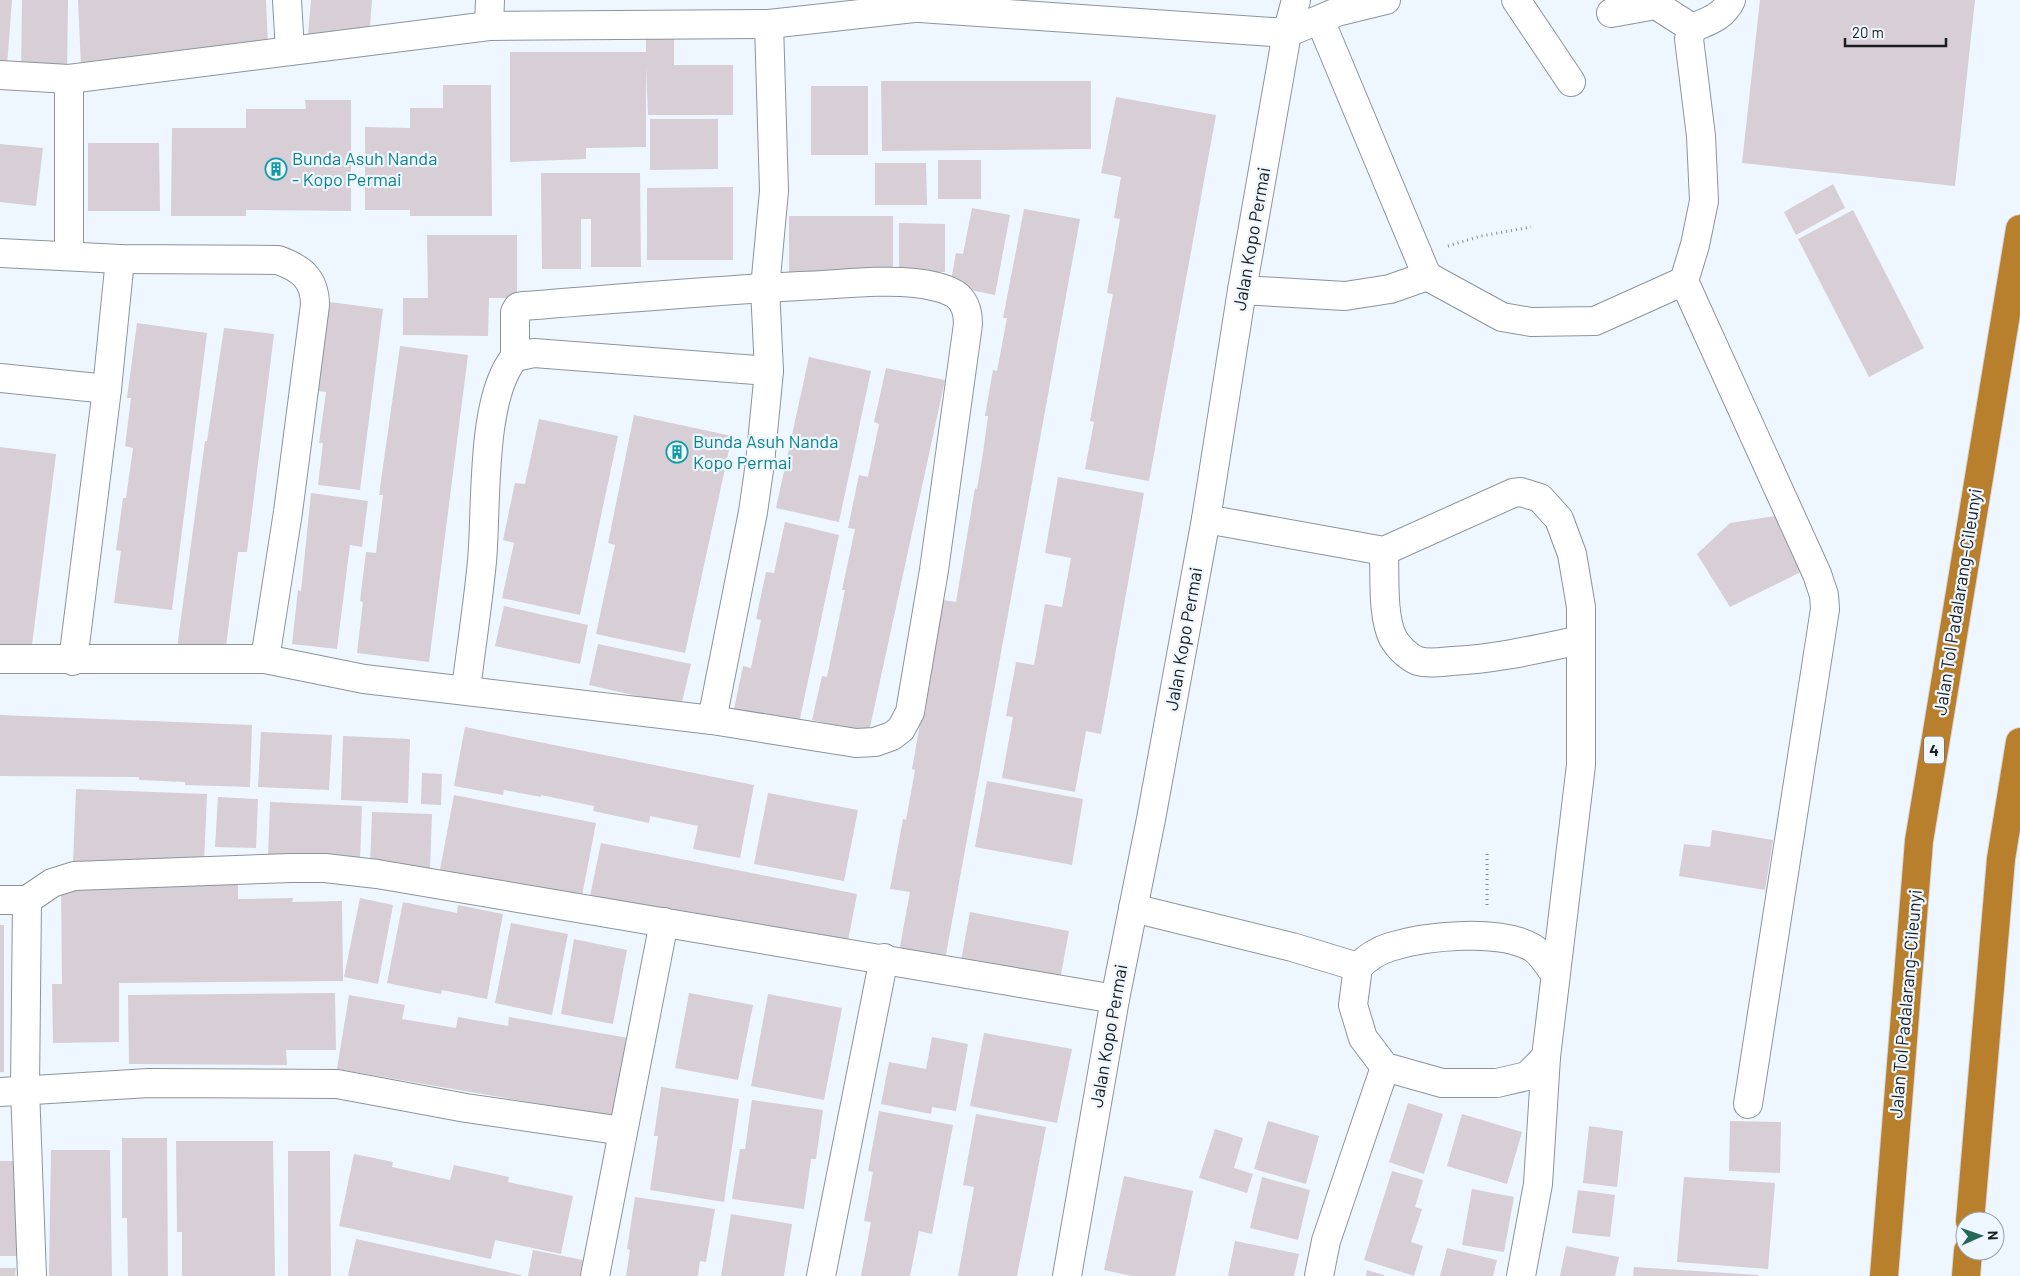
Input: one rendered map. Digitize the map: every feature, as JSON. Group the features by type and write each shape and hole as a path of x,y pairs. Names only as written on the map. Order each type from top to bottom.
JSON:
{"highway":[{"name":"Jalan Tol Padalarang–Cileunyi","path":"1884,1276 1920,841 2020,229"},
{"path":"1971,1211 2001,859 2020,742"},
{"path":"1966,1276 1967,1261"}],"street":[{"path":"287,0 290,50"},
{"path":"914,8 940,0"},
{"name":"Jalan Kopo Permai","path":"1067,1276 1115,999 1206,519 1242,290 1288,33 1296,0"},
{"path":"0,75 69,79 290,50 490,13 769,24 914,8 1288,33 1337,12 1386,0"},
{"path":"1516,0 1572,82"},
{"path":"1692,28 1717,18 1726,10 1730,0"},
{"path":"1610,13 1640,4 1656,5 1692,28"},
{"path":"1320,20 1423,265 1502,317 1531,322 1595,321 1684,281"},
{"path":"712,720 754,502 770,371 766,288 774,192 769,24"},
{"path":"1692,28 1689,39 1700,136 1704,201 1695,245 1684,281 1817,574 1824,595 1824,609 1748,1104"},
{"path":"69,79 69,256"},
{"path":"0,252 120,259 278,260 300,270 312,285 315,305 288,512 265,659"},
{"path":"73,661 107,389 120,259"},
{"path":"1242,290 1345,296 1390,289 1423,265"},
{"path":"0,659 73,661 265,659 364,679 712,720 856,743 884,740 901,729 910,712 934,570 968,332 968,317 962,301 954,294 916,283 766,288 518,307 515,312 515,357 505,372 498,389 489,436 482,560 466,690"},
{"path":"515,357 534,353 770,371"},
{"path":"0,378 107,389"},
{"path":"1206,519 1384,551 1513,492 1521,492 1540,498 1559,519 1572,554 1581,606 1581,766 1546,1057 1538,1184 1521,1276"},
{"path":"1384,551 1387,610 1392,636 1398,646 1417,660 1429,663 1509,656 1581,640"},
{"path":"0,900 27,900 52,883 74,876 325,868 377,874 884,958 1115,999"},
{"path":"27,900 12,1090 32,1276"},
{"path":"1133,908 1292,947 1358,967"},
{"path":"595,1276 664,922"},
{"path":"1546,1057 1527,1076 1497,1083 1442,1083 1385,1067 1363,1038 1353,1005 1358,967 1368,957 1389,947 1429,939 1485,937 1510,940 1533,948 1555,974"},
{"path":"821,1276 884,958"},
{"path":"1318,1276 1326,1241 1385,1067"},
{"path":"12,1090 149,1083 337,1084 466,1108 623,1131"}],"path":[{"path":"1423,265 1481,236 1531,227"},
{"path":"1485,937 1487,854"}],"building":[{"path":"0,0 12,0 7,66 0,66"},
{"path":"22,0 68,0 67,76 21,76"},
{"path":"78,0 266,0 268,46 136,57 136,63 81,66"},
{"path":"311,0 372,0 369,39 308,35"},
{"path":"1760,0 1975,0 1955,186 1742,163"},
{"path":"646,33 674,33 674,65 733,65 733,115 648,115 646,65 646,147 586,148 586,159 510,162 510,52 646,52"},
{"path":"881,81 1091,81 1091,149 882,151"},
{"path":"443,85 491,85 492,216 410,216 410,210 365,210 365,127 410,128 410,108 443,108"},
{"path":"811,86 868,86 868,155 811,155"},
{"path":"1116,97 1216,115 1149,481 1085,469 1094,422 1090,421 1113,294 1107,293 1120,219 1114,218 1121,177 1101,173"},
{"path":"305,100 351,100 351,211 246,210 246,216 171,216 172,128 246,128 246,109 306,109"},
{"path":"650,119 718,119 718,169 650,170"},
{"path":"88,143 159,143 160,211 88,211"},
{"path":"0,144 43,148 36,206 0,202"},
{"path":"938,160 981,160 981,199 938,199"},
{"path":"875,163 926,163 927,205 875,205"},
{"path":"541,173 640,173 641,267 591,267 591,219 581,219 581,269 542,269"},
{"path":"1833,184 1845,208 1796,235 1784,212"},
{"path":"733,187 733,260 647,260 647,188"},
{"path":"972,208 1010,215 995,295 950,286 956,253 963,254"},
{"path":"1024,209 1080,219 945,960 899,952 910,892 890,889 903,819 906,820 915,770 912,769 922,712 925,713 943,600 956,602 975,488 977,489 983,453 988,416 985,416 993,370 997,371 1007,318 1003,318"},
{"path":"1853,210 1924,348 1869,377 1798,239"},
{"path":"789,216 893,216 893,279 789,279"},
{"path":"899,223 945,224 945,272 899,272"},
{"path":"427,235 517,235 517,298 489,298 488,336 403,335 403,298 428,298"},
{"path":"330,302 383,309 360,490 318,485 323,443 319,443 326,392 318,391"},
{"path":"137,323 207,333 172,610 114,603 121,551 116,550 123,498 126,498 133,448 125,446 131,398 127,398"},
{"path":"224,328 274,334 247,552 238,552 225,654 177,648 205,441 207,441"},
{"path":"400,346 468,355 429,662 357,653 363,602 360,601 366,552 376,553 383,495 379,495"},
{"path":"809,357 871,371 839,522 776,508"},
{"path":"886,368 945,380 869,732 812,720 822,676 827,677 845,590 842,590 855,529 848,528 859,475 868,477 879,424 874,422"},
{"path":"634,415 732,436 685,653 596,634 615,545 608,543"},
{"path":"539,419 618,436 580,615 502,598 514,543 503,540 515,483 525,484"},
{"path":"0,447 56,454 31,653 0,650"},
{"path":"1058,477 1144,493 1101,734 1086,731 1075,792 1002,778 1013,717 1006,716 1016,662 1034,665 1045,604 1062,607 1071,558 1045,553"},
{"path":"311,493 368,501 362,547 350,545 337,649 292,644 298,590 301,591"},
{"path":"1781,515 1807,569 1730,607 1697,554 1730,523"},
{"path":"785,522 839,535 799,723 734,709 743,666 751,668 761,620 756,619 766,572 774,573"},
{"path":"504,606 588,625 580,664 495,646"},
{"path":"598,644 691,664 681,706 589,685"},
{"path":"0,715 252,725 250,787 185,785 185,782 139,780 139,777 0,776"},
{"path":"465,727 754,785 740,858 693,849 698,826 650,816 649,823 593,811 594,806 541,795 541,797 504,790 503,795 454,786"},
{"path":"261,732 332,735 329,790 258,787"},
{"path":"343,736 410,739 408,803 341,800"},
{"path":"422,773 442,774 441,805 421,804"},
{"path":"987,781 1083,799 1072,865 975,847"},
{"path":"76,789 207,794 204,863 73,863"},
{"path":"768,793 858,810 844,881 754,864"},
{"path":"454,795 596,823 581,901 439,875"},
{"path":"218,797 258,799 256,848 215,847"},
{"path":"270,802 362,806 360,861 268,857"},
{"path":"372,812 432,814 430,870 370,868"},
{"path":"1712,830 1773,840 1765,890 1679,876 1684,844 1710,847"},
{"path":"601,843 857,894 847,946 589,901"},
{"path":"61,881 238,884 238,899 293,898 292,902 342,901 343,981 119,983 119,1042 53,1043 52,984 62,984"},
{"path":"360,898 393,905 378,984 344,977"},
{"path":"403,902 457,913 458,905 503,914 487,999 442,990 441,994 387,983"},
{"path":"970,912 1069,931 1059,985 960,966"},
{"path":"511,923 568,934 552,1015 495,1003"},
{"path":"0,925 4,925 4,1072 0,1072"},
{"path":"574,939 627,950 613,1024 561,1014"},
{"path":"335,993 336,1050 286,1050 287,1065 129,1064 128,995"},
{"path":"689,993 753,1005 738,1080 675,1068"},
{"path":"768,994 842,1008 824,1100 751,1086"},
{"path":"349,995 405,1005 402,1019 456,1028 458,1017 508,1026 509,1017 628,1038 615,1117 337,1069"},
{"path":"984,1033 1072,1049 1057,1123 970,1106"},
{"path":"932,1037 968,1044 956,1111 932,1107 931,1114 881,1104 889,1062 926,1069"},
{"path":"661,1087 739,1099 724,1202 650,1190 658,1136 654,1136"},
{"path":"752,1100 823,1110 816,1159 811,1159 804,1209 732,1199 740,1149 745,1149"},
{"path":"1408,1103 1443,1114 1424,1174 1389,1162"},
{"path":"879,1111 953,1125 932,1234 919,1231 910,1276 861,1276 871,1222 864,1221 873,1172 868,1171"},
{"path":"976,1114 1046,1127 1017,1276 958,1276 974,1187 963,1185"},
{"path":"1462,1114 1522,1132 1507,1184 1447,1166"},
{"path":"1268,1121 1319,1136 1306,1184 1254,1169"},
{"path":"1730,1121 1781,1122 1780,1173 1729,1171"},
{"path":"1589,1126 1623,1131 1617,1187 1583,1183"},
{"path":"1215,1129 1243,1138 1234,1168 1253,1174 1247,1193 1199,1178"},
{"path":"122,1138 167,1138 168,1276 128,1276 127,1218 122,1218"},
{"path":"176,1141 273,1141 275,1276 182,1276 182,1232 177,1232"},
{"path":"51,1150 110,1150 112,1276 49,1276"},
{"path":"288,1151 330,1151 331,1276 288,1276"},
{"path":"354,1154 393,1162 392,1167 450,1180 454,1165 509,1177 508,1182 573,1196 561,1254 495,1240 491,1259 339,1226"},
{"path":"0,1161 19,1161 17,1256 0,1256"},
{"path":"1392,1171 1423,1180 1415,1207 1422,1209 1411,1242 1423,1246 1414,1276 1364,1260"},
{"path":"1124,1176 1193,1191 1175,1276 1132,1276 1104,1270"},
{"path":"1262,1177 1310,1190 1298,1240 1250,1228"},
{"path":"1684,1177 1775,1183 1768,1269 1677,1262"},
{"path":"1472,1189 1514,1197 1504,1252 1462,1245"},
{"path":"1578,1190 1615,1195 1610,1237 1572,1233"},
{"path":"635,1197 715,1209 706,1262 700,1261 698,1276 626,1276 630,1250 627,1249"},
{"path":"731,1214 792,1224 784,1276 721,1276"},
{"path":"356,1239 521,1275 521,1276 348,1276"},
{"path":"1235,1241 1299,1254 1294,1276 1228,1276"},
{"path":"1566,1246 1619,1257 1615,1276 1560,1276"},
{"path":"1447,1248 1497,1260 1493,1276 1440,1276"},
{"path":"533,1250 583,1260 580,1276 528,1276"},
{"path":"1634,1267 1758,1275 1758,1276 1633,1276"},
{"path":"0,1268 16,1268 15,1276 0,1276"},
{"path":"1367,1270 1384,1275 1384,1276 1366,1276"}],"place":[{"name":"Bunda Asuh Nanda - Kopo Permai","path":"276,169"},
{"name":"Bunda Asuh Nanda Kopo Permai","path":"677,452"}]}
